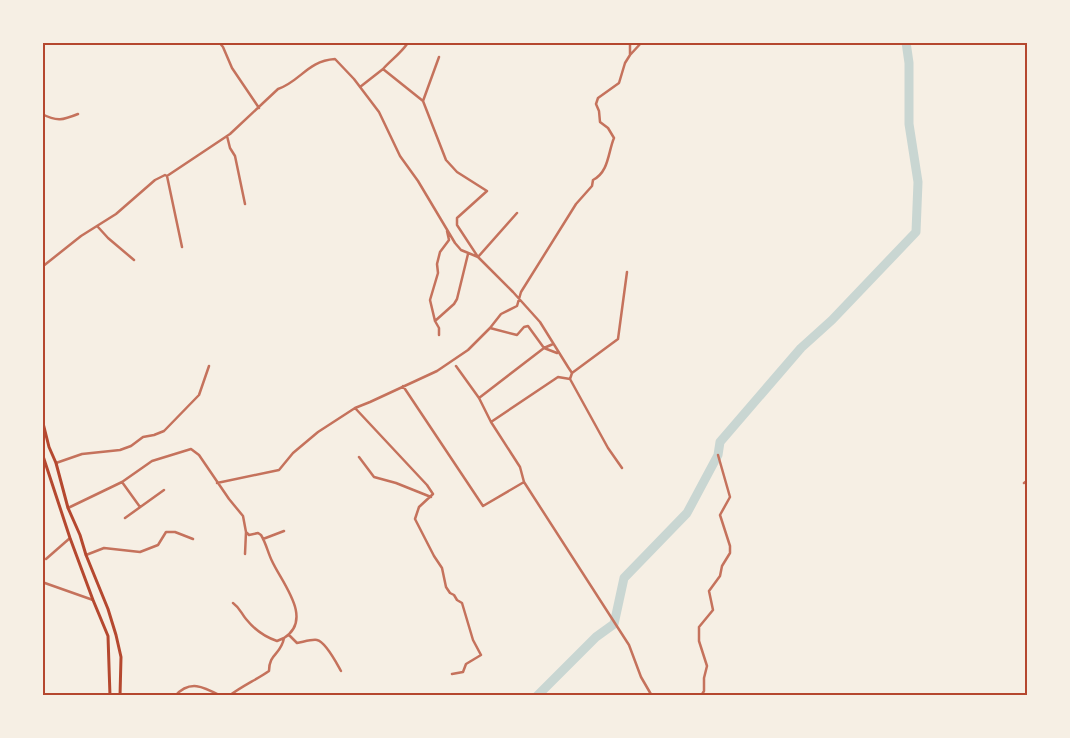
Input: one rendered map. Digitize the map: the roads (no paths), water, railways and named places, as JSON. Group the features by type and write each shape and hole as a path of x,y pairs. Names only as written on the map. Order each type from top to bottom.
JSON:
{"main road":[{"path":"42,419 68,508 108,609 116,635 121,657 120,696"},
{"path":"42,453 70,538 108,636 110,696"}],"street":[{"path":"58,42 63,43"},
{"path":"219,42 232,68 259,108"},
{"path":"630,42 630,55"},
{"path":"217,483 278,470 293,452 318,432 355,408 437,371 454,360 468,350 501,314 517,306 521,292 547,249 576,204 592,186 594,180 599,177 609,158 610,147 614,138 608,128 600,122 596,104 598,98 619,83 630,55 642,42"},
{"path":"360,87 383,69 407,44"},
{"path":"422,101 439,57"},
{"path":"42,267 81,236 98,227 131,202 155,180 165,175 167,176 227,136 278,89 286,86 310,66 326,59 335,59 360,87 379,112 400,156 418,181 455,243 461,250 478,257"},
{"path":"383,69 422,101 446,160 457,172 487,191 457,218 457,224 478,257 540,322 572,373"},
{"path":"42,114 52,120 64,119 78,114"},
{"path":"227,136 230,148 235,156 246,204"},
{"path":"167,176 182,247"},
{"path":"478,257 517,212"},
{"path":"98,227 134,260"},
{"path":"439,335 439,328 435,321 430,300 438,273 437,264 440,252 449,240 446,227"},
{"path":"435,321 458,299 468,254"},
{"path":"622,468 608,448 570,379 572,373 618,339 627,272"},
{"path":"490,328 517,335 524,327 528,326 544,348 559,353"},
{"path":"479,398 544,348 553,344"},
{"path":"56,463 82,454 120,450 131,446 143,437 164,431 199,396 209,366"},
{"path":"456,366 479,398 491,422 520,467 524,482 629,645 641,677 652,696"},
{"path":"491,422 558,377 570,379"},
{"path":"403,386 483,506 524,482"},
{"path":"355,408 427,485 433,494 420,508 415,520 442,568 446,586 450,593 462,603 473,640 481,655 466,664 463,672 452,674"},
{"path":"68,508 122,482 152,461 191,449 199,455 217,483 243,516 246,532 245,554"},
{"path":"701,696 704,691 704,678 707,666 699,641 699,627 713,610 709,591 720,576 722,566 730,553 730,546 720,515 730,497 718,455"},
{"path":"359,457 374,477 396,483 431,497"},
{"path":"1024,483 1028,480"},
{"path":"122,482 140,507"},
{"path":"125,518 164,490"},
{"path":"86,555 104,548 140,552 158,545 166,532 170,531 193,539"},
{"path":"263,538 284,531"},
{"path":"233,603 269,639 277,642 289,636 296,625 295,604 272,561 263,538 258,533 249,535 246,532"},
{"path":"46,559 70,538"},
{"path":"42,582 93,600"},
{"path":"289,636 297,643 317,640 321,642 331,653 341,672"},
{"path":"229,696 269,671 269,662 282,647 284,638"},
{"path":"175,696 187,687 202,686 221,696"}],"waterway":[{"path":"537,696 596,637 614,624 624,578 687,513 718,455 720,442 801,348 832,320 916,232 918,182 909,124 909,63 906,42"}]}
